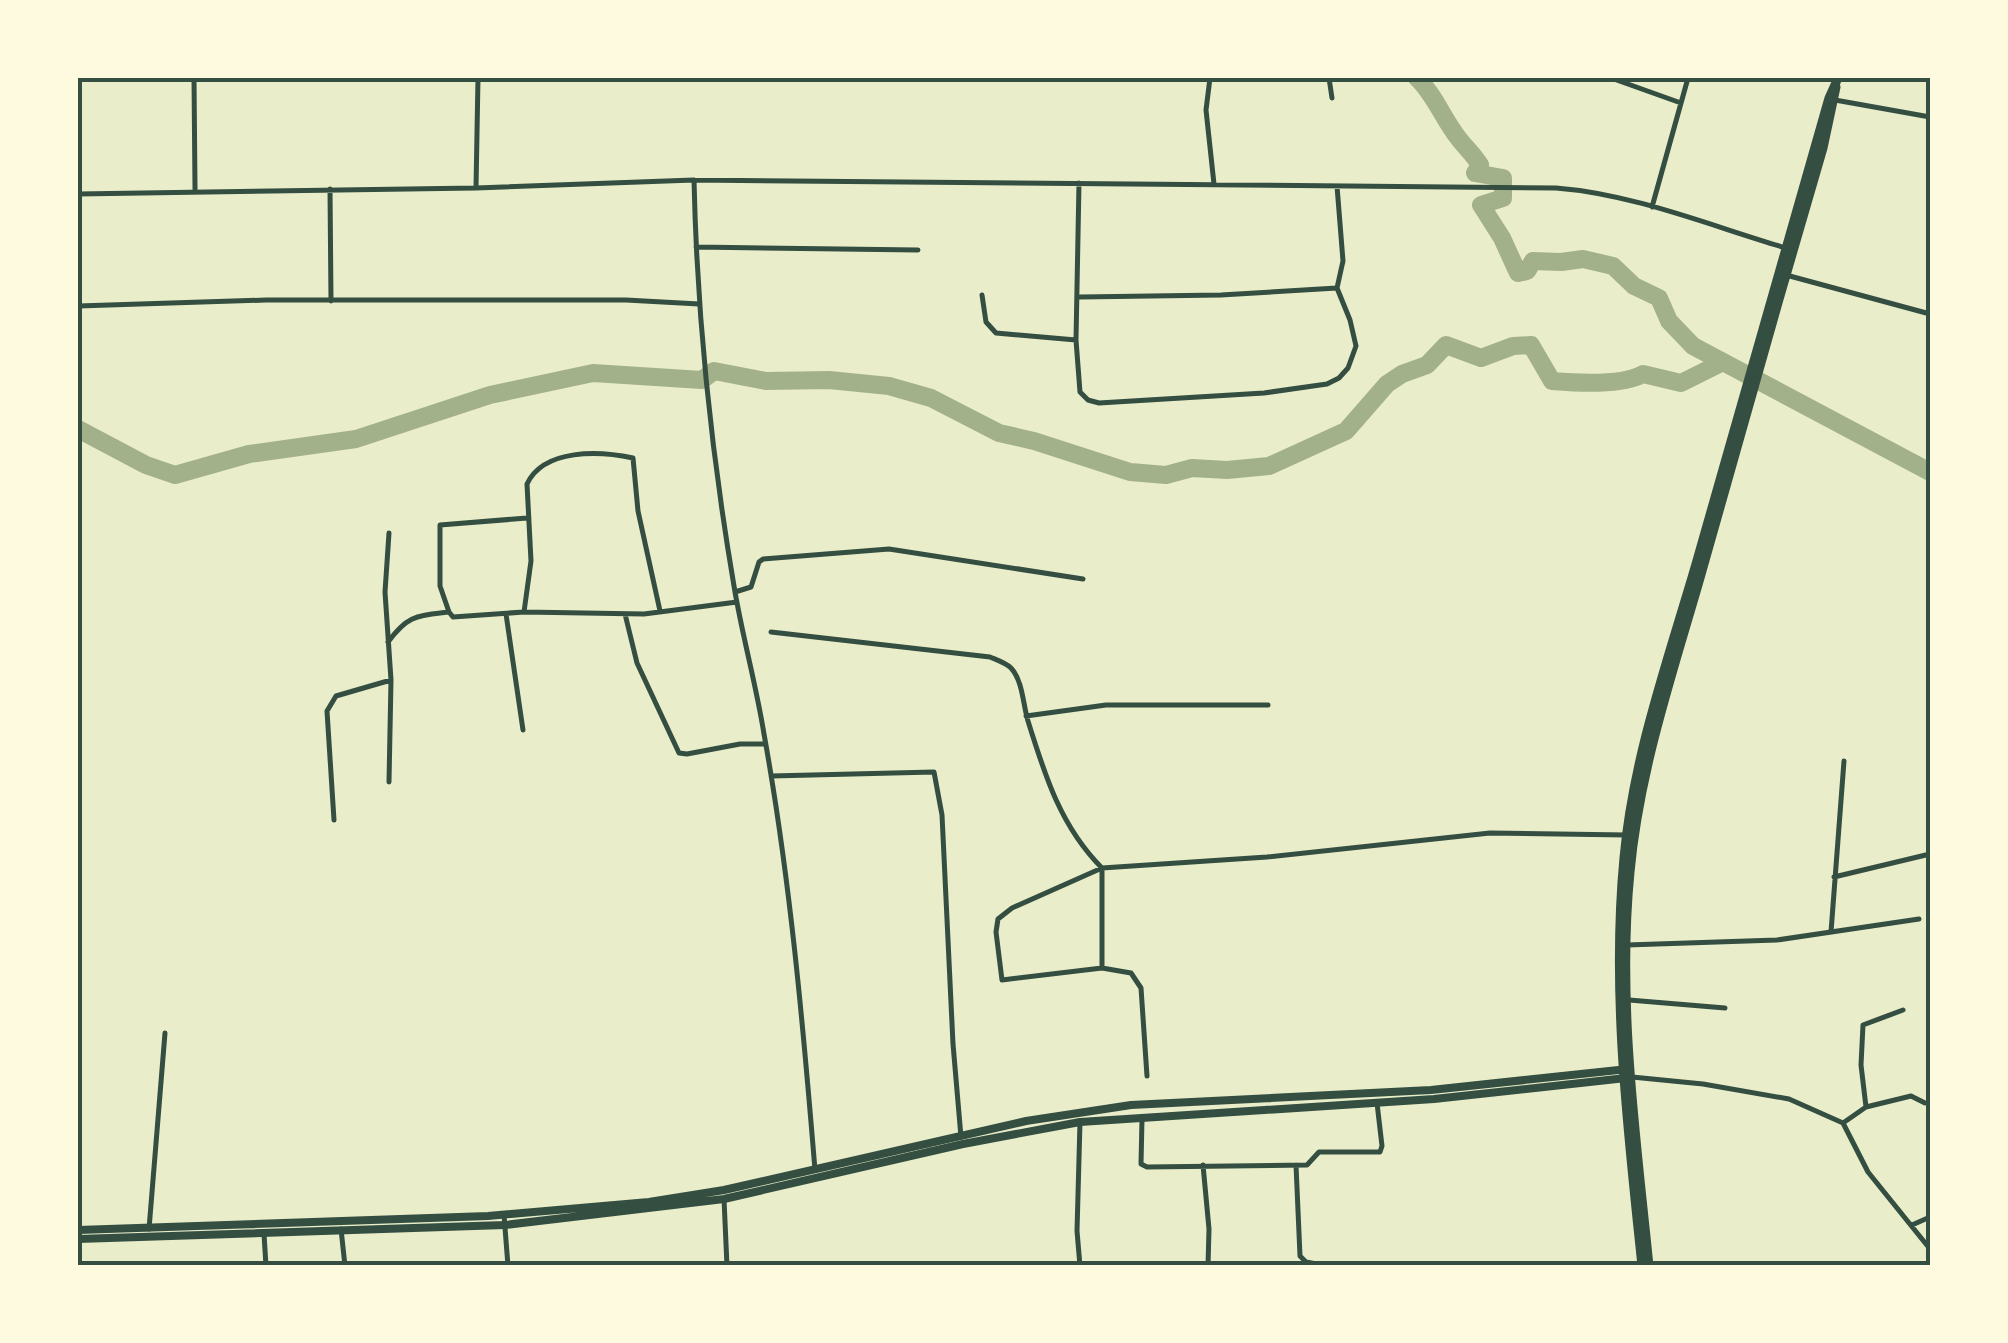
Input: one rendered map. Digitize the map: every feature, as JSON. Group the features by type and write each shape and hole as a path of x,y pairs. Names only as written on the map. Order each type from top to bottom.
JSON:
{"highway":[{"path":"1645,1266 1619,954 1627,835 1652,710 1786,275 1835,100 1837,80"},
{"path":"1628,1073 1630,875 1643,788 1660,712 1786,248 1828,98 1837,80"}],"street":[{"path":"194,78 195,190"},
{"path":"476,188 478,78"},
{"path":"1210,78 1206,110 1214,185"},
{"path":"1330,78 1332,98"},
{"path":"1610,78 1681,104"},
{"path":"1652,207 1688,78"},
{"path":"1835,100 1930,117"},
{"path":"78,194 476,188 694,180 1478,186 1582,190 1786,248"},
{"path":"694,180 712,444 735,592 766,744 804,1032 815,1170"},
{"path":"1079,182 1076,340 1080,392 1099,403 1264,394 1328,384 1348,368 1356,346 1336,288 1344,261 1338,186"},
{"path":"330,189 332,301"},
{"path":"696,246 918,250"},
{"path":"1786,275 1930,314"},
{"path":"1079,297 1336,288"},
{"path":"982,295 986,322 996,333 1076,340"},
{"path":"78,306 626,300 700,304"},
{"path":"524,612 530,561 528,484 537,470 554,457 633,458 638,511 660,611"},
{"path":"527,518 440,526 440,586 453,617 524,612 625,614 737,602"},
{"path":"389,782 391,680 385,592 390,533"},
{"path":"735,592 751,587 763,558 889,549 1083,579"},
{"path":"388,642 415,616 448,612"},
{"path":"506,614 524,730"},
{"path":"625,614 637,663 679,753 766,744"},
{"path":"771,632 990,656 1010,667 1018,679 1026,716 1060,813 1102,868 1102,968"},
{"path":"334,820 327,712 330,700 391,680"},
{"path":"1026,716 1106,705 1268,705"},
{"path":"1830,932 1844,760"},
{"path":"770,776 934,772 942,815 952,1044 961,1137"},
{"path":"1147,1076 1142,988 1131,972 1102,968 1002,980 998,919 1012,908 1102,868 1267,857 1490,833 1627,835"},
{"path":"1834,877 1930,854"},
{"path":"1627,945 1777,940 1919,920"},
{"path":"1628,1000 1725,1008"},
{"path":"1866,1107 1862,1025 1903,1010"},
{"path":"149,1229 165,1033"},
{"path":"78,1240 505,1220 724,1200 962,1144 1080,1122 1377,1104 1628,1073"},
{"path":"78,1230 505,1220 724,1190 1026,1121 1131,1105 1431,1090 1628,1073 1789,1099 1843,1122 1868,1172 1930,1250"},
{"path":"1843,1122 1866,1107 1911,1096 1924,1103"},
{"path":"1142,1116 1140,1164 1146,1167 1307,1165 1318,1152 1380,1152 1377,1104"},
{"path":"1080,1122 1080,1266"},
{"path":"1203,1164 1208,1266"},
{"path":"1296,1165 1300,1256 1306,1262 1327,1266"},
{"path":"724,1200 727,1266"},
{"path":"1912,1225 1930,1217"},
{"path":"505,1220 508,1266"},
{"path":"342,1230 345,1266"},
{"path":"264,1232 266,1266"}],"waterway":[{"path":"1417,78 1480,165 1475,173 1503,178 1503,198 1481,205 1518,273 1527,271 1533,261 1583,259 1613,266 1634,286 1659,298 1669,321 1693,346 1930,472"},
{"path":"78,429 146,465 175,475 249,454 356,439 490,395 593,373 702,380 714,371 766,381 829,380 889,386 931,398 999,433 1130,472 1166,475 1192,468 1269,466 1346,431 1387,384 1427,365 1446,345 1481,358 1513,346 1531,345 1552,381 1562,382 1612,382 1643,374 1681,383 1723,362"}]}
